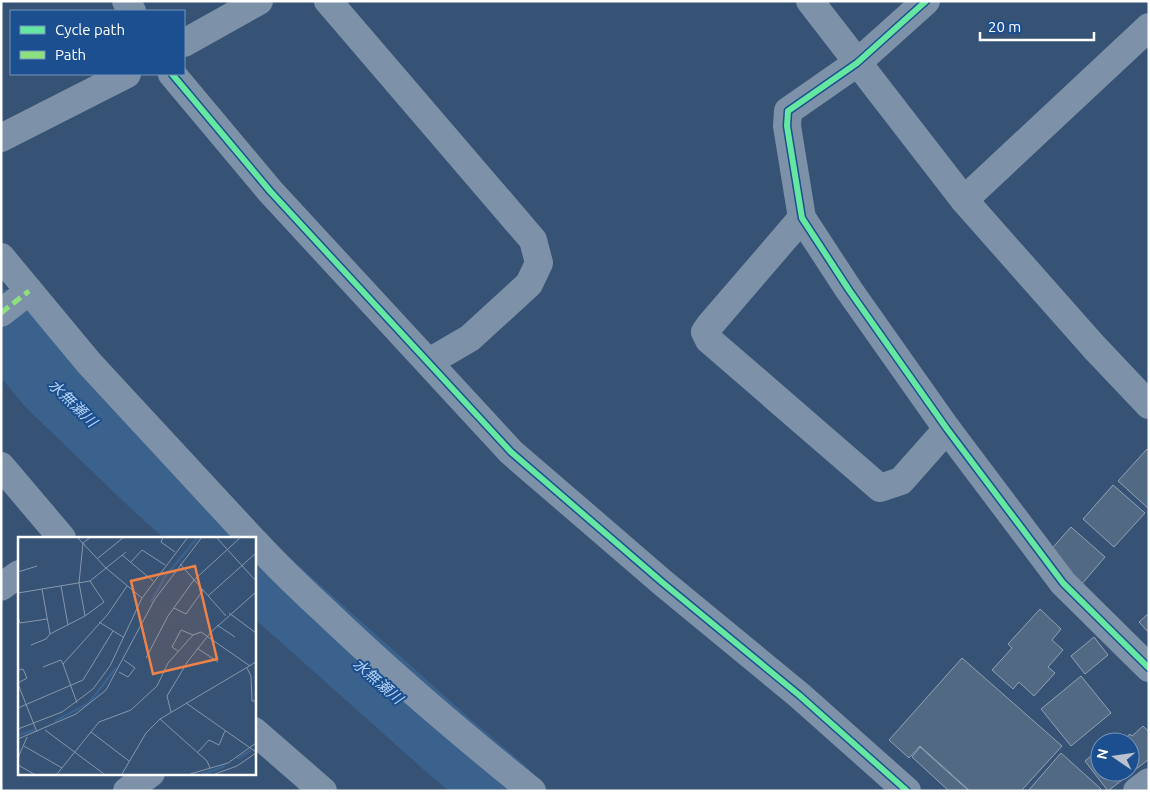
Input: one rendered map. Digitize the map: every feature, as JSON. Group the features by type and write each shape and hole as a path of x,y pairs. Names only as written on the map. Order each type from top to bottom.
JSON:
{"street":[{"path":"185,43 259,1"},
{"path":"328,1 533,240 539,263 529,284 470,338 429,362"},
{"path":"810,1 964,200 1094,347 1149,405"},
{"path":"926,1 857,62 788,111 787,126 802,218 849,290 947,429 1063,583 1149,668"},
{"path":"964,200 1149,28"},
{"path":"1,138 125,75"},
{"path":"173,75 270,191 511,452 799,695 906,791"},
{"path":"802,218 710,325 705,332 709,340 880,488 901,481 947,429"},
{"path":"1,257 89,363 249,537"},
{"path":"1,313 29,291"},
{"path":"1,466 61,537"},
{"path":"255,543 380,663 475,745 532,791"},
{"path":"1,587 18,575"},
{"path":"255,731 323,791"},
{"path":"128,791 150,774"},
{"path":"1137,791 1149,782"}],"building":[{"path":"1147,449 1149,451 1149,509 1118,481"},
{"path":"1113,485 1145,513 1114,547 1083,519"},
{"path":"1071,527 1105,557 1081,585 1047,554"},
{"path":"1040,609 1061,629 1052,640 1063,650 1048,667 1055,673 1034,696 1019,682 1013,689 992,670 1012,648 1008,644"},
{"path":"1149,613 1149,633 1139,622"},
{"path":"1094,637 1108,655 1085,674 1071,656"},
{"path":"962,658 1062,746 1021,791 970,791 920,746 909,758 889,740"},
{"path":"1081,676 1111,713 1071,746 1041,709"},
{"path":"1143,726 1149,732 1149,759 1140,766 1140,732 1136,732"},
{"path":"920,747 969,791 949,791 912,757"},
{"path":"1061,753 1090,779 1090,782 1093,782 1101,789 1099,791 1028,791"},
{"path":"1090,757 1090,768 1085,761"},
{"path":"1101,782 1120,782 1108,791"}],"waterway":[{"name":"水無瀬川","path":"1,323 51,384 156,485 215,537"},
{"name":"水無瀬川","path":"255,573 502,791"}],"marked path":[{"path":"1,313 29,291"}],"cycle path":[{"path":"926,1 857,63 788,111 787,126 802,218 849,290 947,429 1063,583 1149,668"},
{"path":"173,75 270,191 511,452 663,583 799,695 907,791"}]}
